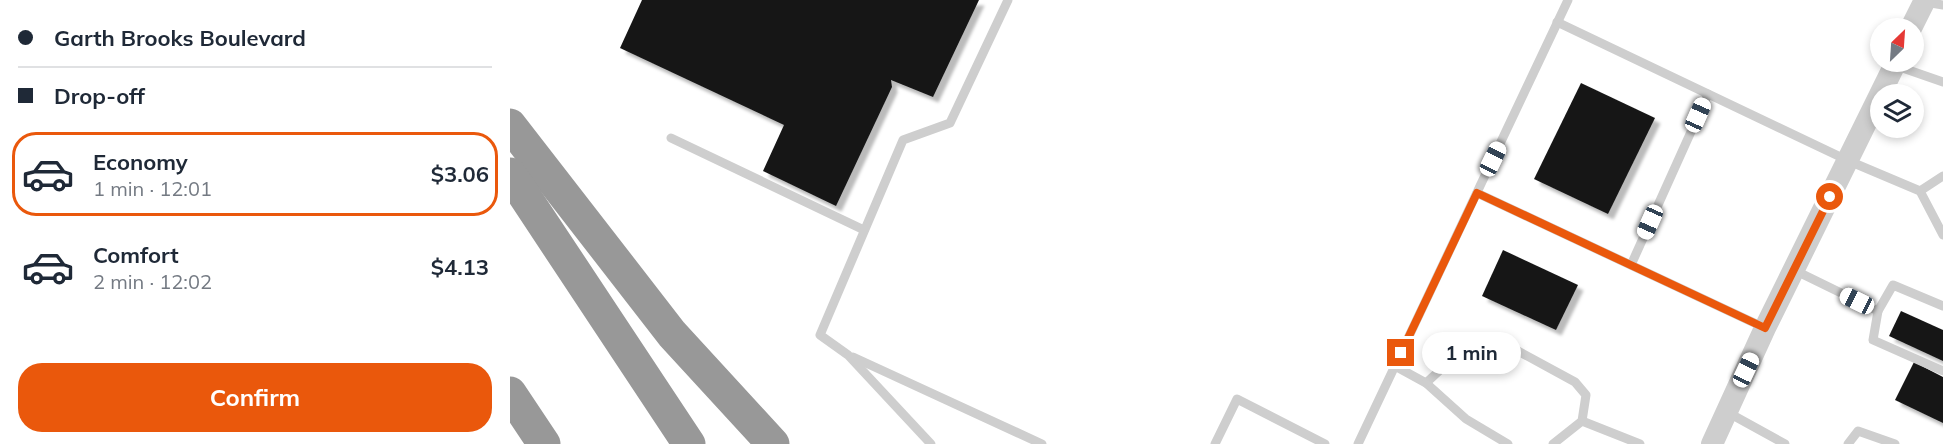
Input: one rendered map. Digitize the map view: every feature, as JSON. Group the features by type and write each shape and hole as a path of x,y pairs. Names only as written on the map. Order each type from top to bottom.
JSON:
{"highway":[{"path":"510,125 672,334 773,444"},
{"path":"510,174 689,444"},
{"path":"510,393 544,444"},
{"path":"510,403 531,444"}],"street":[{"path":"1919,18 1931,2"},
{"path":"1712,444 1765,328 1891,72"}],"lane":[{"path":"931,444 848,355 820,334 903,140 950,123 1008,0"},
{"path":"1358,444 1568,0"},
{"path":"1557,22 1849,161 1920,191 1943,235"},
{"path":"1918,72 1943,82"},
{"path":"1631,265 1708,94"},
{"path":"671,138 864,230"},
{"path":"1920,191 1943,176"},
{"path":"1477,193 1765,328"},
{"path":"1794,270 1878,311"},
{"path":"1943,306 1893,285 1878,311 1874,340 1943,370"},
{"path":"1426,383 1452,359 1507,345 1575,382 1586,395 1582,421 1554,444"},
{"path":"848,355 1025,440 1042,444"},
{"path":"1395,366 1426,383 1466,419 1508,444"},
{"path":"1215,444 1237,399 1326,444"},
{"path":"1726,412 1785,444"},
{"path":"1582,421 1640,444"},
{"path":"1848,444 1858,431 1895,444"}],"building":[{"path":"642,0 979,0 933,97 891,80 892,87 836,206 763,171 784,125 620,48"},
{"path":"1581,83 1655,118 1608,214 1534,179"},
{"path":"1503,250 1578,285 1556,330 1482,296"},
{"path":"1901,311 1943,330 1943,361 1889,336"},
{"path":"1914,362 1943,377 1943,423 1895,400"}],"route":[{"path":"1401,353 1477,193 1765,328 1830,197"}]}
